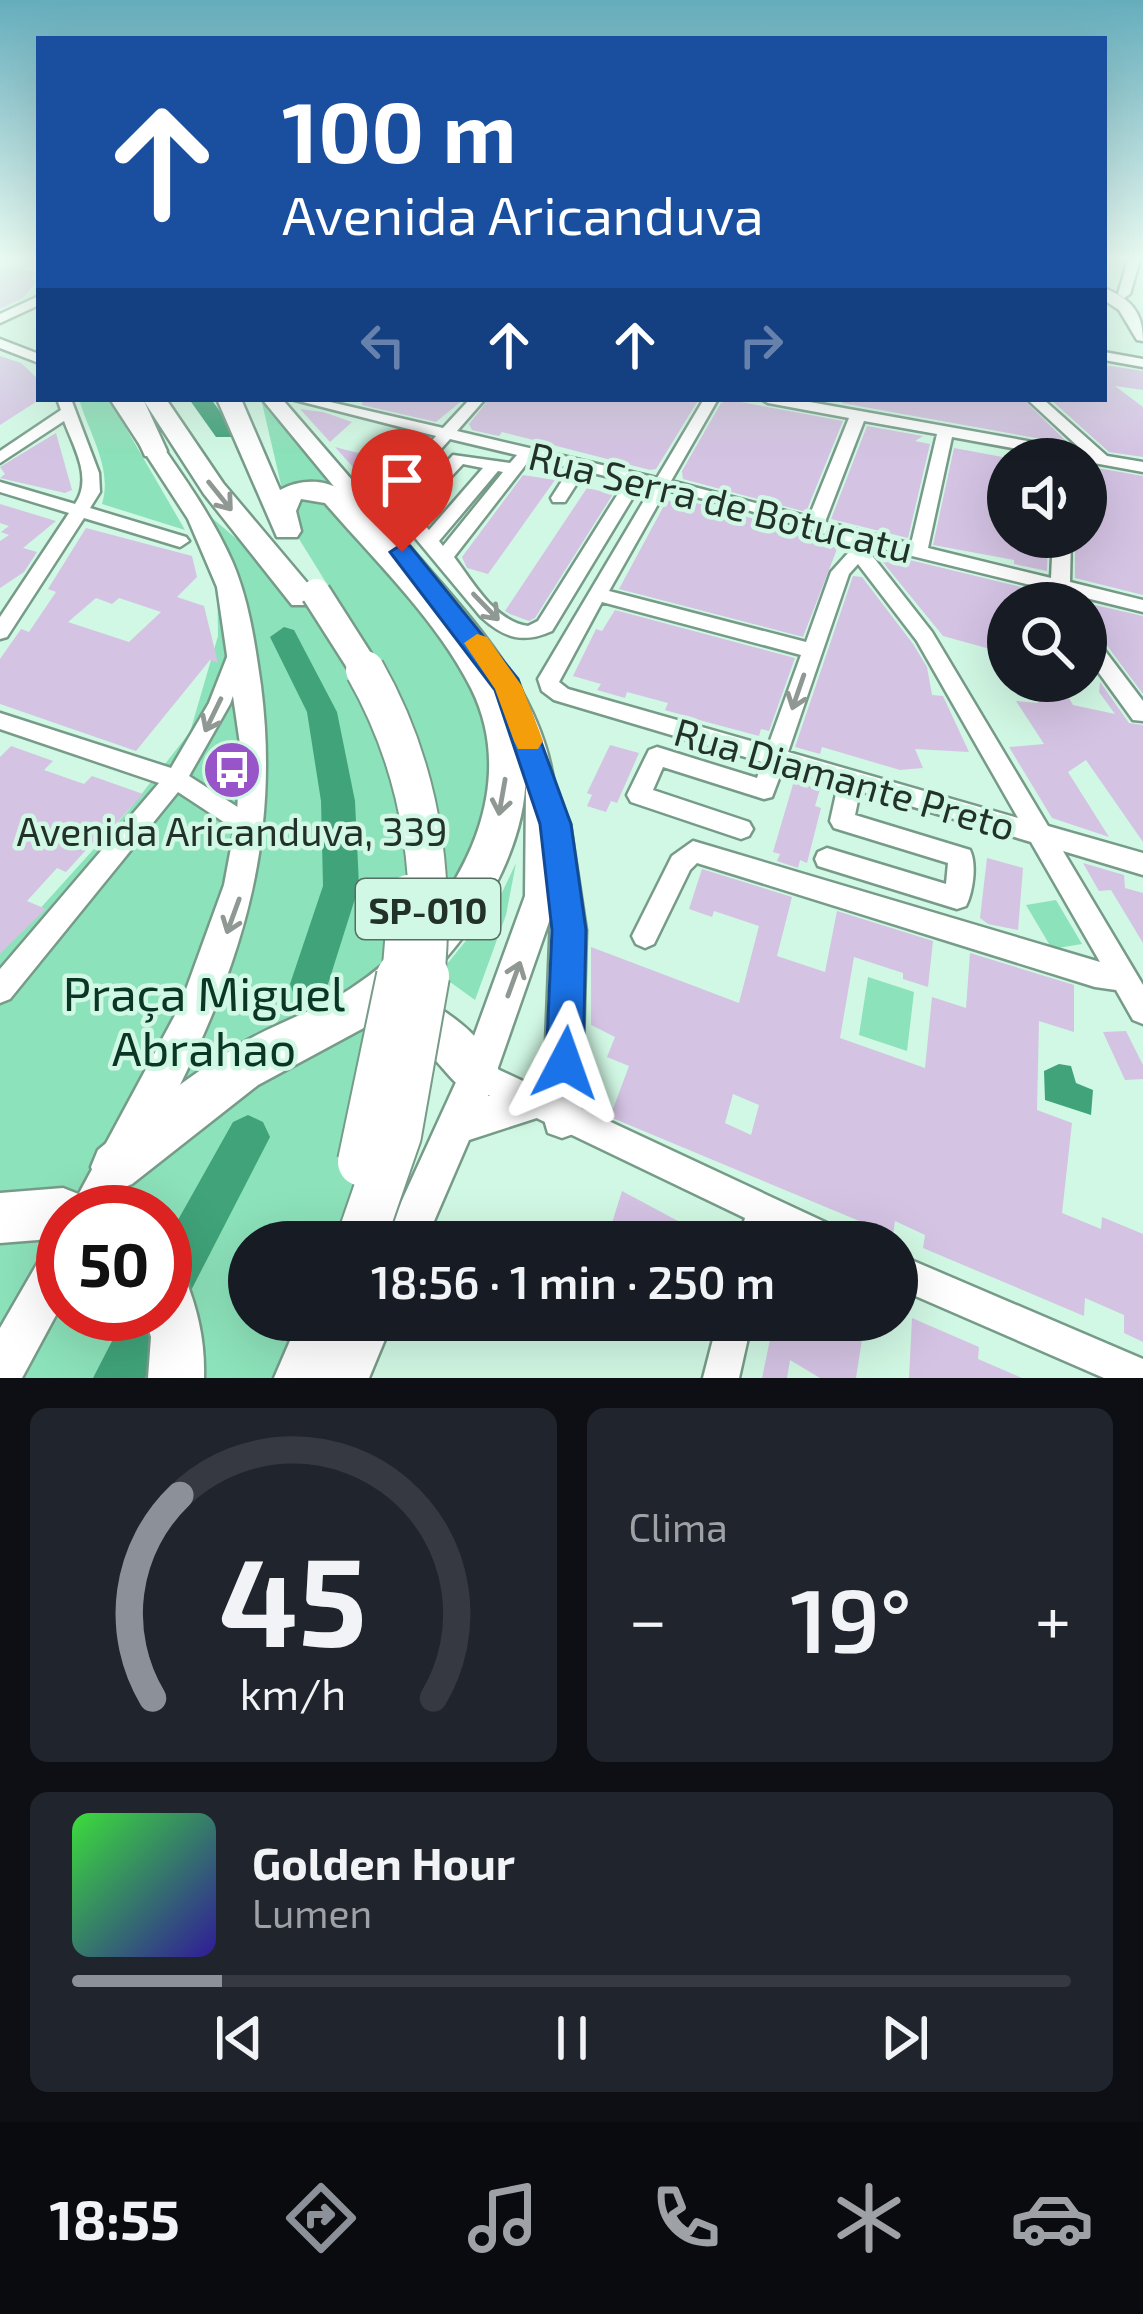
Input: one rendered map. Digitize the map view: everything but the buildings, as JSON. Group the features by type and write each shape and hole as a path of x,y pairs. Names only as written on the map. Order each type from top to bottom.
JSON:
{"highway":[{"path":"132,402 154,451"},
{"name":"SP-010","path":"156,402 213,488 310,595 358,657 399,740 415,789 426,858 429,955 406,1088 365,1221"},
{"name":"SP-010","path":"230,402 310,595 366,700 403,822 408,872 400,991 368,1144 344,1221"},
{"path":"247,402 261,440 262,472"},
{"path":"115,1167 258,1058 371,1001 420,959 478,877 503,797 507,766 500,717 465,653 334,497 316,489 291,493 282,511 287,531"},
{"path":"371,1001 431,1027 478,1076"},
{"path":"0,1218 36,1216"},
{"path":"176,1378 178,1341"},
{"path":"280,1378 295,1341"},
{"path":"302,1378 318,1341"}],"main road":[{"path":"105,1185 209,981 240,898 254,830 258,769 242,646 220,562 198,517 121,402"},
{"path":"275,402 508,686 563,862 569,930 546,1111 455,1125"},
{"path":"413,1221 478,1076 541,896 542,788"},
{"path":"0,1372 36,1308"},
{"path":"346,1378 362,1341"}],"street":[{"path":"1107,357 1139,362 1141,335"},
{"path":"0,343 36,357"},
{"name":"Rua Serra de Botucatu","path":"315,402 528,451 577,471 663,483 815,525 855,544 918,552 1019,582"},
{"path":"372,515 475,402"},
{"path":"709,402 599,595 812,651"},
{"path":"784,402 987,440"},
{"path":"1037,402 1077,438"},
{"path":"0,458 66,406 92,473 92,492 81,512 0,632"},
{"path":"815,525 858,416"},
{"path":"918,552 945,432"},
{"path":"429,541 505,466 528,451"},
{"path":"505,466 469,458 452,461 406,516 487,611 513,632 537,632 637,477"},
{"path":"1107,461 1143,467"},
{"path":"444,557 505,466"},
{"path":"559,498 577,471"},
{"path":"0,487 180,541"},
{"path":"741,829 639,795 657,756 764,790 840,572 855,544 926,637 1143,1011"},
{"name":"Rua Diamante Preto","path":"599,595 548,679 561,695 1143,864"},
{"name":"Rua Serra de Botucatu","path":"1107,601 1143,606"},
{"path":"0,990 176,779 219,704 242,646"},
{"path":"1107,668 1141,714"},
{"path":"0,721 176,779 254,830"},
{"path":"827,859 957,898 961,857 842,821 851,780"},
{"path":"645,936 681,863 693,851 1095,974 1125,979"},
{"path":"478,1076 747,1221"},
{"path":"918,1280 1143,1377"},
{"path":"721,1378 730,1341"}],"green space":[{"path":"80,402 111,402 185,530 102,504 102,464"},
{"path":"270,402 331,482 305,480 282,489 262,403"},
{"name":"Praça Miguel Abrahao","path":"176,487 316,607 370,695 421,893 423,1061 429,1093 375,1221 228,1221 228,1341 324,1341 308,1378 0,1378 0,953 129,810 190,732 218,636 217,568"},
{"path":"320,497 388,572 472,683 502,777 451,893 429,781 361,639 291,526 295,498"},
{"path":"516,863 506,915 475,1000 439,974 498,901"},
{"path":"1056,900 1082,944 1052,949 1026,905"},
{"path":"868,977 914,992 907,1051 859,1035"}],"shaded area":[{"path":"1059,1064 1071,1066 1076,1083 1093,1090 1091,1115 1045,1100 1044,1071"}],"waterway":[{"path":"202,402 224,432"},
{"path":"284,637 322,712 338,801 341,886 309,984"},
{"path":"192,1241 248,1137"},
{"path":"118,1378 138,1341"}],"slow traffic":[{"path":"477,643 508,686 528,741"}],"place":[{"name":"Avenida Aricanduva, 339","path":"232,770"}],"route":[{"path":"402,552 508,686 555,824 569,930 565,1063"}]}
